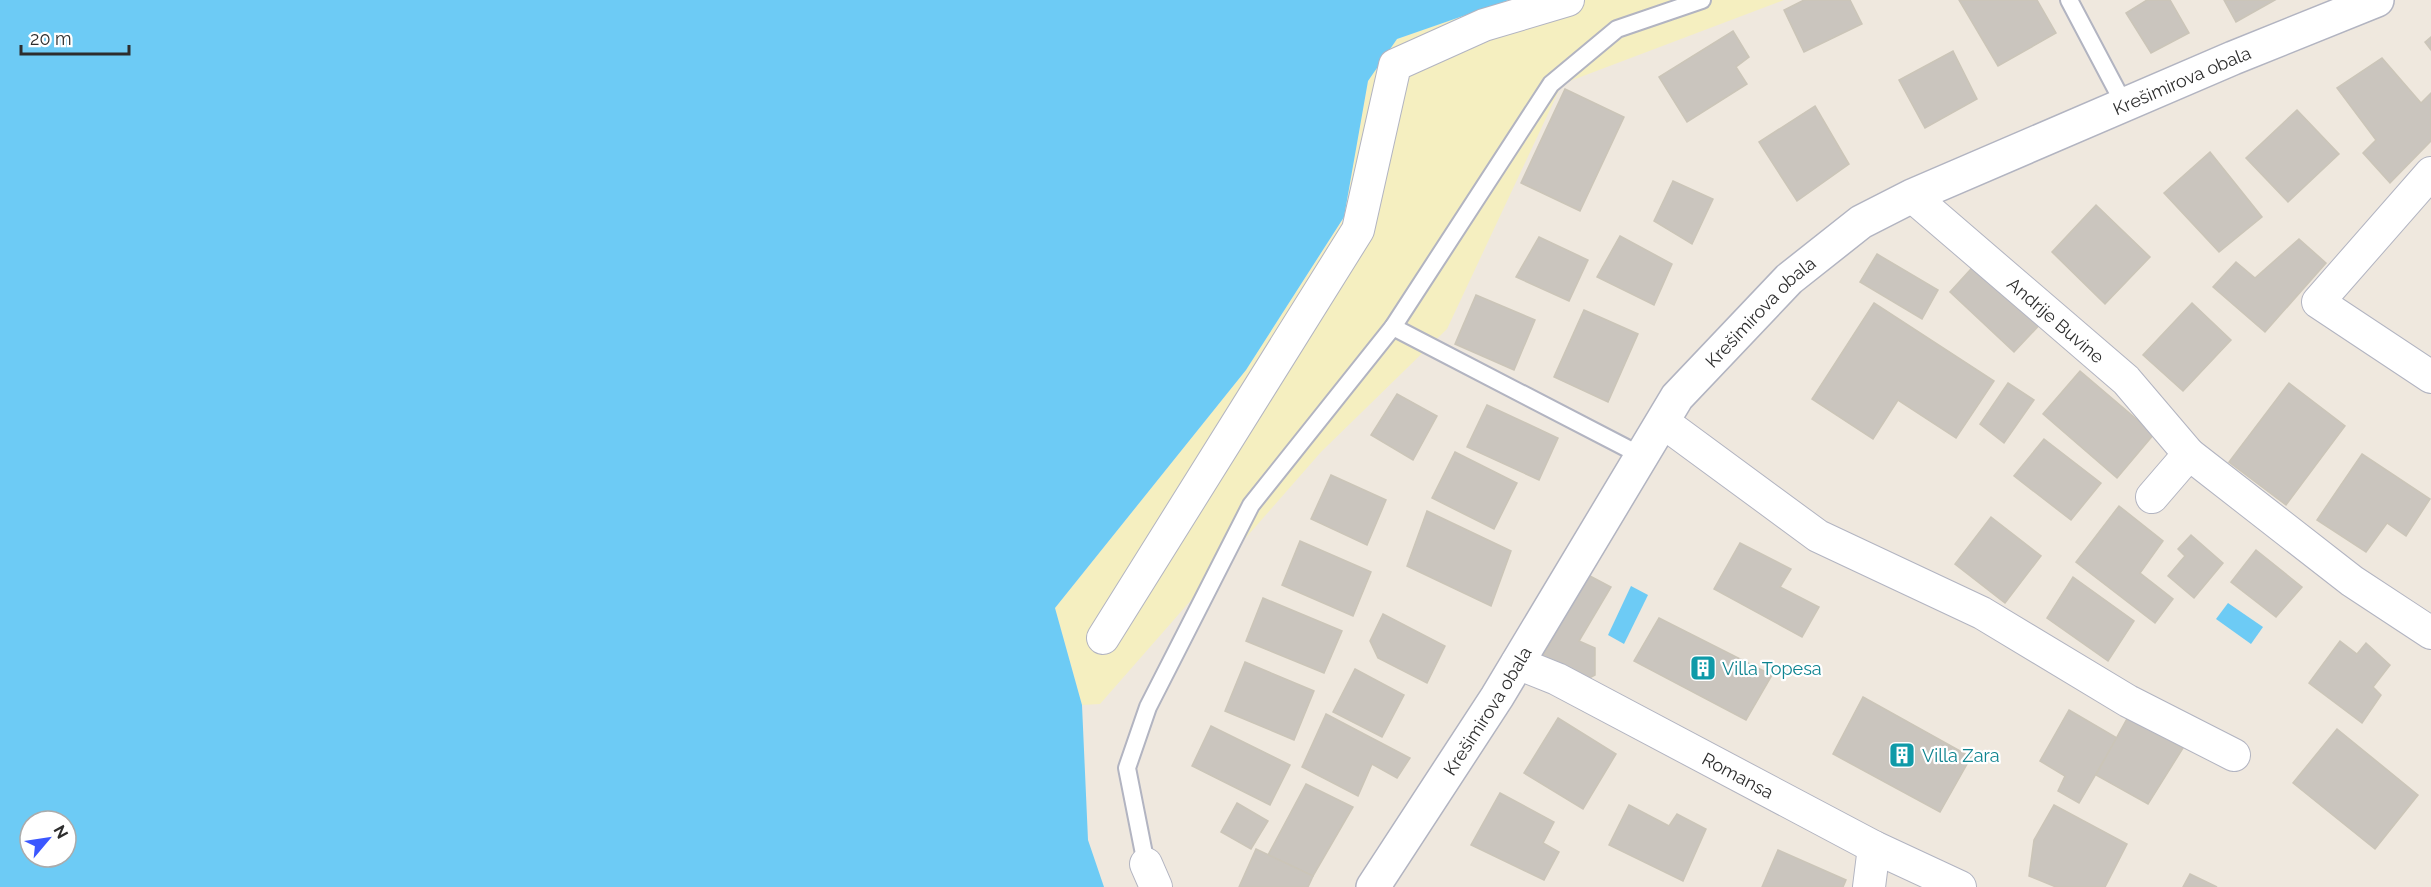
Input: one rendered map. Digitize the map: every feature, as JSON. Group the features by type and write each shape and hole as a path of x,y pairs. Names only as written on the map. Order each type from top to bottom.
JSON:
{"street":[{"path":"1103,638 1358,230 1395,65 1484,25 1568,0"},
{"name":"Krešimirova obala","path":"1373,887 1517,663 1677,397 1695,375 1789,279 1861,222 1912,196 2124,104 2377,0"},
{"path":"2431,173 2318,302 2431,377"},
{"name":"Andrije Buvine","path":"1912,196 2126,380 2189,454 2352,581 2431,633"},
{"path":"1663,422 1818,536 1982,614 2128,701 2234,755"},
{"path":"2152,497 2189,454"},
{"name":"Romansa","path":"1517,663 1557,679 1874,847 1960,887"},
{"path":"1869,887 1874,847"}],"lane":[{"path":"1151,875 1127,768 1148,707 1251,505 1393,327 1551,84 1617,29 1702,0"},
{"path":"2069,0 2124,104"},
{"path":"1393,327 1642,456"}],"sand":[{"path":"1509,0 1784,0 1562,84 1447,329 1321,452 1100,704 1082,705 1055,608 1246,370 1344,218 1368,81 1397,39"}],"water":[{"path":"0,0 1509,0 1397,39 1368,81 1344,217 1246,370 1055,608 1082,705 1088,840 1104,887 0,887"},
{"path":"1631,586 1648,595 1624,644 1608,635"},
{"path":"2228,603 2263,627 2251,644 2216,619"}],"building":[{"path":"1804,0 1850,0 1862,24 1804,52 1784,10"},
{"path":"1959,0 2037,0 2056,33 1998,66"},
{"path":"2147,0 2170,0 2189,33 2151,53 2126,13"},
{"path":"2224,0 2275,0 2236,22"},
{"path":"1733,31 1749,57 1736,67 1747,84 1687,122 1659,77"},
{"path":"2431,37 2431,50 2425,42"},
{"path":"1953,51 1977,99 1925,128 1899,80"},
{"path":"2382,58 2421,103 2431,93 2431,141 2390,183 2363,153 2376,140 2337,88"},
{"path":"1565,89 1624,117 1580,211 1521,183"},
{"path":"1815,106 1849,164 1797,201 1759,142"},
{"path":"2297,110 2339,154 2288,202 2246,158"},
{"path":"2210,152 2262,217 2219,252 2164,193"},
{"path":"1673,181 1713,199 1692,244 1654,221"},
{"path":"2096,205 2150,257 2105,304 2052,252"},
{"path":"1620,236 1672,264 1654,305 1597,277"},
{"path":"1539,237 1588,260 1569,301 1516,277"},
{"path":"2299,239 2326,263 2265,332 2213,287 2236,262 2255,278"},
{"path":"1877,254 1938,290 1922,319 1860,282"},
{"path":"1980,259 2045,319 2014,352 1950,292"},
{"path":"1476,295 1535,320 1514,370 1455,344"},
{"path":"1874,303 1994,381 1956,438 1898,400 1873,439 1812,399"},
{"path":"2192,303 2231,340 2183,391 2143,355"},
{"path":"1584,310 1638,334 1608,402 1554,377"},
{"path":"2080,371 2154,434 2117,478 2043,414"},
{"path":"2008,383 2034,400 2004,443 1980,424"},
{"path":"2289,383 2345,426 2286,505 2229,462"},
{"path":"1397,394 1437,416 1413,460 1371,435"},
{"path":"1487,405 1558,438 1539,480 1467,447"},
{"path":"2044,439 2101,483 2071,520 2014,476"},
{"path":"1455,452 1517,483 1494,529 1432,498"},
{"path":"2362,454 2430,499 2406,536 2387,523 2366,552 2317,520"},
{"path":"1331,475 1386,500 1367,545 1311,519"},
{"path":"2119,506 2163,541 2140,573 2173,599 2155,623 2076,562"},
{"path":"1427,511 1511,551 1491,606 1407,566"},
{"path":"1991,517 2041,556 2005,603 1955,564"},
{"path":"2191,535 2223,563 2194,598 2168,576 2185,556 2178,549"},
{"path":"1300,541 1371,572 1353,616 1282,585"},
{"path":"1740,543 1791,569 1780,587 1819,607 1802,637 1714,589"},
{"path":"2256,550 2302,587 2276,617 2231,582"},
{"path":"1588,575 1611,587 1579,641 1595,648 1595,675 1582,682 1543,656"},
{"path":"2073,577 2134,621 2108,661 2047,618"},
{"path":"1263,598 1342,631 1324,673 1246,641"},
{"path":"1383,614 1445,646 1427,683 1378,658 1370,641"},
{"name":"Villa Topesa","path":"1659,618 1772,675 1746,720 1634,661"},
{"path":"2340,641 2357,654 2366,643 2390,665 2373,687 2381,695 2362,723 2309,683"},
{"path":"1245,662 1314,691 1294,740 1225,711"},
{"path":"1355,669 1404,695 1382,737 1333,712"},
{"name":"Villa Zara","path":"1863,697 1971,757 1940,812 1833,754"},
{"path":"2069,710 2117,738 2079,803 2058,791 2065,776 2040,761"},
{"path":"1326,714 1410,758 1397,778 1372,764 1358,796 1302,767"},
{"path":"2128,717 2183,748 2148,804 2096,775"},
{"path":"1558,718 1616,754 1583,809 1524,773"},
{"path":"1211,726 1290,765 1270,805 1192,766"},
{"path":"2337,729 2418,795 2375,849 2293,783"},
{"path":"1306,784 1353,807 1313,876 1268,855"},
{"path":"1500,793 1554,822 1543,843 1559,852 1544,880 1471,845"},
{"path":"1237,803 1268,821 1251,849 1221,832"},
{"path":"1629,805 1669,826 1677,814 1706,829 1683,881 1609,845"},
{"path":"2054,805 2127,844 2105,887 2056,887 2029,876 2034,840"},
{"path":"1256,849 1313,876 1308,887 1239,887"},
{"path":"1778,850 1846,880 1843,887 1762,887"},
{"path":"2190,874 2217,887 2183,887"}],"place":[{"name":"Villa Topesa","path":"1703,668"},
{"name":"Villa Zara","path":"1902,755"}]}
